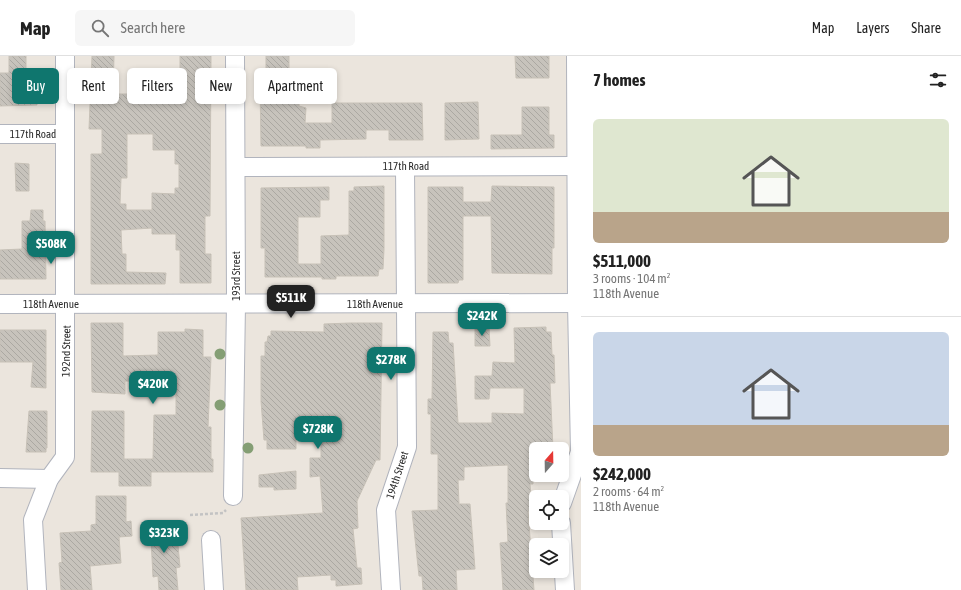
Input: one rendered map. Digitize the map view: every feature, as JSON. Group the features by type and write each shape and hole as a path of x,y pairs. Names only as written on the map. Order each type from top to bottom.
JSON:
{"street":[{"name":"192nd Street","path":"37,590 33,520 48,478 65,457 65,56"},
{"name":"193rd Street","path":"233,496 236,304 235,56"},
{"path":"566,490 580,452 576,56"},
{"name":"117th Road","path":"0,134 66,134"},
{"name":"117th Road","path":"236,167 576,166"},
{"name":"194th Street","path":"391,590 386,510 407,447 405,167"},
{"name":"118th Avenue","path":"0,304 579,303"},
{"path":"0,478 48,478"},
{"path":"561,530 565,590"},
{"path":"211,540 214,590"}],"path":[{"path":"190,515 223,513"}],"building":[{"path":"9,56 26,56 26,68 12,68 12,104 37,105 0,106 0,73 9,73"},
{"path":"92,56 114,56 114,68 92,68"},
{"path":"180,56 211,56 211,68 195,68 195,104 211,104 210,216 205,216 205,254 211,254 211,283 180,283 180,250 176,250 176,234 152,234 152,228 121,230 122,254 126,254 126,272 166,273 165,284 91,284 91,154 102,154 102,129 89,129 90,104 119,104 119,94 127,94 127,104 187,104 187,68 180,68","holes":["127,134 153,134 153,150 175,150 175,164 179,164 179,188 175,188 175,194 152,193 152,210 126,210 126,204 120,204 121,178 127,178"]},
{"path":"266,56 289,56 289,68 266,68"},
{"path":"515,56 549,56 549,78 516,78"},
{"path":"478,102 479,139 445,140 445,103"},
{"path":"422,103 423,140 389,140 389,130 366,130 366,139 320,140 320,148 306,148 306,146 261,146 260,104 299,104 299,106 306,108 305,123 332,123 332,104"},
{"path":"522,107 549,107 549,135 554,135 554,148 491,149 491,135 522,135"},
{"path":"15,163 29,164 29,191 16,191"},
{"path":"384,186 383,269 379,269 378,276 336,276 336,279 322,279 322,277 265,277 265,248 261,248 261,188 329,187 329,200 320,200 320,217 298,217 298,264 321,264 321,236 349,235 349,191 354,191 354,187"},
{"path":"492,186 554,187 554,248 552,248 552,274 492,273 491,216 463,216 463,280 459,280 458,283 428,283 428,187 463,187 463,202 491,202"},
{"path":"31,210 43,210 43,221 45,221 46,279 0,279 0,250 22,249 22,221 30,221"},
{"path":"91,323 123,323 123,356 158,355 158,332 185,332 185,329 203,330 203,357 211,357 208,427 211,427 211,459 213,459 213,472 151,472 151,486 119,486 119,472 91,472 92,411 124,411 124,459 153,459 154,415 176,415 176,382 125,381 125,394 92,392"},
{"path":"382,323 380,460 376,460 357,501 358,528 353,529 357,568 361,568 362,584 336,586 336,580 331,580 331,575 297,577 298,590 246,590 241,518 323,513 320,476 310,477 310,458 321,458 321,434 296,434 296,449 267,449 267,440 264,440 261,401 261,356 265,356 265,342 267,342 268,336 271,336 271,331 324,332 324,324"},
{"path":"546,327 546,332 551,332 552,355 554,355 555,383 550,383 553,442 529,442 529,482 533,482 533,484 530,484 528,511 530,538 529,578 533,578 534,590 503,590 500,543 508,542 506,503 508,503 508,465 464,467 464,480 458,480 459,504 470,504 475,569 456,570 457,590 423,590 422,576 419,576 412,511 438,510 438,454 431,454 431,414 428,414 428,399 432,399 433,332 448,332 449,343 453,343 458,423 492,423 492,413 524,414 524,388 490,388 489,399 475,399 475,376 492,376 493,362 515,363 514,328"},
{"path":"475,328 489,328 490,346 475,346"},
{"path":"0,330 46,330 46,388 31,387 33,362 0,362"},
{"path":"29,411 47,411 46,452 26,452"},
{"path":"296,471 296,489 274,490 274,487 259,487 259,475"},
{"path":"96,496 126,496 126,522 131,521 132,536 119,537 121,563 90,566 92,590 61,590 59,563 62,562 60,533 91,531 91,525 96,524"},
{"path":"176,524 180,567 176,568 178,590 159,590 158,576 153,577 151,539 145,539 144,526"}]}
